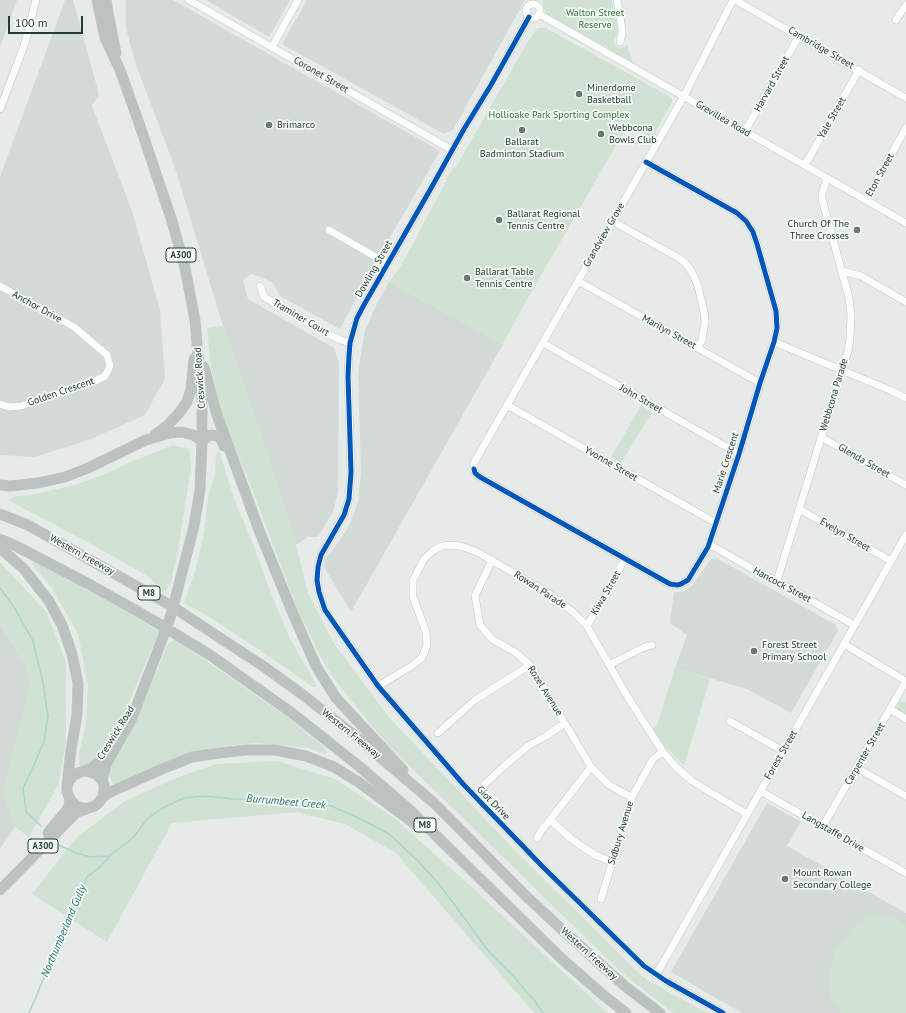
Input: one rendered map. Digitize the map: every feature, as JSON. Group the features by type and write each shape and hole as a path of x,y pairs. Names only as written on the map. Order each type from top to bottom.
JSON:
{"highway":[{"name":"Creswick Road","path":"97,0 105,38 120,70 172,221 195,320 202,403 200,490 194,526 177,592 170,618 132,718 106,765 102,780"},
{"name":"Creswick Road","path":"106,0 120,70"},
{"path":"0,485 10,486 38,484 65,477 88,468 146,440 169,424 187,402 197,340"},
{"path":"197,340 217,416 238,475 291,609 316,666 336,698 434,803"},
{"path":"146,440 170,433 182,432 193,435 202,441 210,435 217,436 221,439 238,475"},
{"name":"Western Freeway","path":"0,514 28,525 170,605 266,668 303,695 354,735 434,803 542,912 626,987 660,1013"},
{"name":"Western Freeway","path":"0,539 87,583 151,619 210,655 292,713 360,766 411,811 562,959 626,1013"},
{"path":"0,548 24,569 49,601 62,624 72,654 78,683 76,715 67,792 73,803 83,808 89,808"},
{"name":"Creswick Road","path":"84,771 92,768 101,760 143,689"},
{"path":"102,798 108,793 192,757 246,750 275,750 306,756 334,767 360,783 459,858"},
{"path":"84,771 96,774 102,780"},
{"name":"A300","path":"67,786 73,776 84,771"},
{"name":"A300","path":"0,890 77,812 94,806 99,802 104,791 104,784 102,780"},
{"name":"A300","path":"0,884 38,845 66,811 70,800"}],"street":[{"path":"0,109 26,38 36,0"},
{"name":"Coronet Street","path":"189,0 452,150"},
{"path":"272,47 298,0"},
{"path":"617,0 622,29 620,42"},
{"name":"Cambridge Street","path":"734,0 906,98"},
{"name":"Grandview Grove","path":"470,470 684,96 734,0"},
{"path":"537,2 540,8 537,17 534,18 526,15 526,7 537,2"},
{"path":"896,20 906,5"},
{"name":"Grevillea Road","path":"539,14 906,223"},
{"name":"Dowling Street","path":"321,555 344,516 348,499 351,472 348,376 350,343 358,318 364,303 427,197 452,150 529,17"},
{"name":"Harvard Street","path":"745,131 799,36"},
{"name":"Yale Street","path":"805,165 859,70"},
{"name":"Eton Street","path":"866,200 906,128"},
{"name":"Marie Crescent","path":"470,470 668,584 679,585 689,579 709,544 774,342 777,328 776,311 753,232 746,221 737,213 646,162"},
{"name":"Webbcona Parade","path":"777,581 848,351 850,338 851,324 849,298 822,196 830,179"},
{"path":"612,221 679,258 690,269 698,286 705,321 702,340 698,348"},
{"path":"329,230 388,264"},
{"path":"842,271 861,276 906,302"},
{"name":"Marilyn Street","path":"578,281 760,383"},
{"name":"Anchor Drive","path":"0,286 74,327"},
{"name":"Traminer Court","path":"260,286 264,297 326,333 350,343"},
{"name":"Golden Crescent","path":"0,404 9,407 21,406 105,376 110,366 106,356 74,327"},
{"path":"774,342 905,396"},
{"name":"John Street","path":"543,343 739,454"},
{"name":"Yvonne Street","path":"507,405 716,523"},
{"name":"Glenda Street","path":"821,437 906,485"},
{"name":"Evelyn Street","path":"799,509 891,561"},
{"name":"Forest Street","path":"656,975 906,535"},
{"name":"Hancock Street","path":"709,544 854,625"},
{"name":"Rowan Parade","path":"378,686 422,658 427,645 426,632 413,597 413,580 424,558 442,546 453,545 464,547 492,560 547,592 574,613 587,626 627,696 663,752 676,767 692,781 748,814"},
{"name":"Giot Drive","path":"321,555 317,580 324,610 378,686 464,785 554,878 644,966 656,975 723,1013"},
{"name":"Rozel Avenue","path":"492,560 475,596 480,625 492,639 516,653 530,664 591,767 608,784 632,797"},
{"name":"Kiwa Street","path":"587,626 625,560"},
{"path":"844,644 906,681"},
{"path":"609,665 642,648 652,645"},
{"path":"438,733 475,700 530,664"},
{"name":"Carpenter Street","path":"823,826 906,681"},
{"path":"890,709 906,719"},
{"path":"730,721 783,752"},
{"path":"485,784 528,746 565,723"},
{"name":"Sidbury Avenue","path":"601,899 632,797 653,759 663,752"},
{"path":"538,838 541,831 591,767"},
{"path":"857,768 906,796"},
{"name":"Langstaffe Drive","path":"760,791 906,873"},
{"path":"550,820 574,841 595,855 612,862"}],"shaded area":[{"path":"0,0 17,0 0,47"},
{"path":"65,0 73,0 99,94 92,106 132,211 160,310 165,378 145,415 91,439 35,457 0,455 0,177"},
{"path":"126,0 173,0 440,151 374,265 340,329 280,296 274,284 262,277 251,274 243,280 248,299 334,348 339,363 338,492 333,512 318,537 308,537 296,545 263,441 223,326 175,168 135,62 126,28"},
{"path":"206,0 290,0 269,37"},
{"path":"307,0 525,0 453,130 444,134 282,44"},
{"path":"389,282 503,344 351,612 324,567 325,559 346,531 358,502 361,472 358,371 365,330"},
{"name":"Forest Street Primary School","path":"716,558 836,625 838,631 791,713 747,689 675,668 687,635 670,623 674,592 684,591 692,586 711,559"},
{"path":"0,623 27,668 31,686 3,792 15,827 0,849"},
{"name":"Mount Rowan Secondary College","path":"767,803 801,822 787,846 906,913 906,1013 742,1013 671,972"}],"green space":[{"name":"Walton Street Reserve","path":"543,0 612,0 618,32 614,39 614,43 620,48 625,47 627,44 632,62 547,14 543,7"},
{"name":"Hollioake Park Sporting Complex","path":"538,28 546,28 672,98 672,102 652,138 628,125 526,301 503,344 389,282 400,267 453,168 455,169 530,38"},
{"path":"223,326 263,441 296,545 308,593 333,642 388,716 516,852 647,980 707,1013 673,1013 620,971 386,743 332,676 296,606 251,486 224,421 211,368 207,328"},
{"path":"641,406 652,412 621,463 611,457"},
{"path":"173,445 189,449 191,467 178,551 171,581 165,592 146,575 8,500 13,497 75,485"},
{"path":"219,451 236,504 290,639 317,687 313,687 206,615 184,603 195,571 204,534 208,497 215,474 216,455"},
{"path":"33,560 61,573 159,631 124,714 96,760 84,768 79,765 79,752 86,724 88,684 78,634 52,588 32,564"},
{"path":"0,562 46,612 66,662 66,742 58,785 29,837 15,827 3,792 31,686 27,668 0,623"},
{"path":"175,639 287,717 326,749 326,754 309,748 256,743 224,746 196,752 116,787 111,780 108,770 119,755 168,644"},
{"path":"675,668 710,679 684,766 666,747 653,728 657,725"},
{"path":"903,701 906,702 906,715 899,712 897,708 899,703"},
{"path":"277,761 335,779 394,818 464,880 607,1013 534,1013 396,853 345,824 297,812 172,823 107,942 32,894 77,837 125,801 178,777 217,764"},
{"path":"873,915 890,917 898,920 906,927 906,1013 841,1013 831,998 829,984 830,971 836,950 847,933 858,922"}],"waterway":[{"name":"Burrumbeet Creek","path":"0,588 14,607 33,641 43,683 48,716 44,742 23,788 26,811 41,826"},
{"name":"Burrumbeet Creek","path":"59,845 76,853 91,857 109,856 133,838 147,819 161,809 184,798 204,796 233,799 289,800 329,805 361,819 389,834 417,860 438,883 488,951 513,976 543,1013"},
{"name":"Northumberland Gully","path":"29,1013 87,877 101,866 109,857"}],"cycle path":[{"path":"529,17 357,318 350,343 348,376 351,472 349,499 344,515 321,555 317,580 319,592 325,610 378,686 464,785 543,867 644,966 666,981 723,1013"},
{"path":"474,469 475,473 480,477 670,584 677,585 688,580 708,547 774,342 777,328 776,311 757,244 753,232 746,221 737,213 646,162"}],"place":[{"name":"Minerdome Basketball","path":"579,94"},
{"name":"Brimarco","path":"269,125"},
{"name":"Ballarat Badminton Stadium","path":"522,130"},
{"name":"Webbcona Bowls Club","path":"601,134"},
{"name":"Ballarat Regional Tennis Centre","path":"499,220"},
{"name":"Church Of The Three Crosses","path":"857,230"},
{"name":"Ballarat Table Tennis Centre","path":"467,278"},
{"name":"Forest Street Primary School","path":"754,651"},
{"name":"Mount Rowan Secondary College","path":"785,879"}]}
